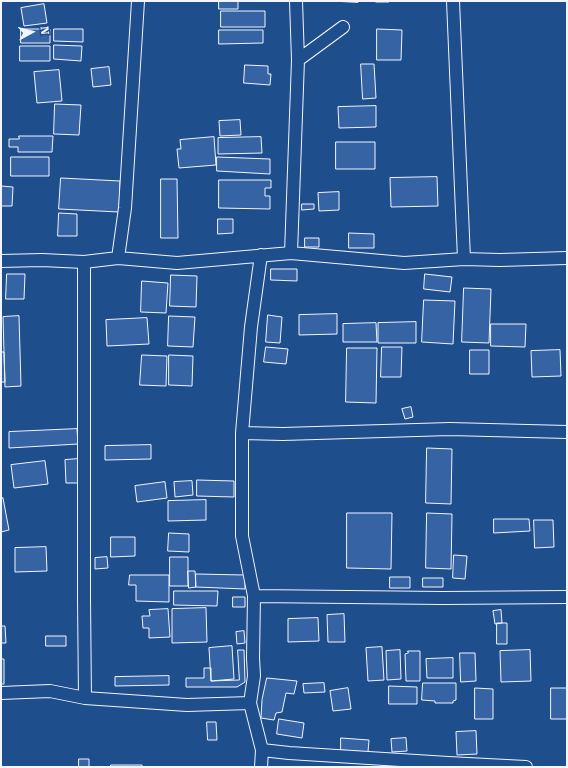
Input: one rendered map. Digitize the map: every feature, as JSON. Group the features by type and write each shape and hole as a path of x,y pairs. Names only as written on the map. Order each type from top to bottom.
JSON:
{"street":[{"path":"118,258 125,208 138,1"},
{"path":"291,253 298,60 296,1"},
{"path":"453,1 464,259"},
{"path":"298,60 343,27"},
{"path":"1,261 42,260 84,262 118,258 177,263 291,253 404,263 464,259 500,260 567,258"},
{"path":"260,767 262,750 250,703 254,676 254,596 242,536 242,433 251,327 261,255"},
{"path":"84,262 85,698"},
{"path":"242,433 283,434 450,429 567,432"},
{"path":"254,596 443,598 567,597"},
{"path":"1,693 50,690 85,698 186,705 250,703"},
{"path":"262,750 424,762 526,767"}],"building":[{"path":"219,1 238,1 238,9 219,9"},
{"path":"332,1 358,1 358,2"},
{"path":"389,1 389,2 376,2"},
{"path":"44,4 47,23 24,26 21,8"},
{"path":"221,11 265,11 265,27 221,27"},
{"path":"21,29 50,29 50,43 21,43"},
{"path":"54,29 83,29 83,42 54,41"},
{"path":"377,29 402,30 401,60 377,60"},
{"path":"219,30 263,30 263,43 219,44"},
{"path":"54,45 82,46 81,61 54,59"},
{"path":"20,46 50,46 50,61 20,61"},
{"path":"361,64 374,64 376,98 363,99"},
{"path":"245,65 268,66 268,74 271,74 270,85 244,83"},
{"path":"109,67 111,85 93,87 91,69"},
{"path":"59,70 62,101 37,103 34,72"},
{"path":"55,104 81,105 79,135 54,134"},
{"path":"376,106 376,127 339,128 338,107"},
{"path":"240,120 241,135 220,136 219,121"},
{"path":"19,136 53,136 52,152 18,152 18,147 9,147 9,139 19,139"},
{"path":"214,137 216,165 179,168 177,149 181,149 180,140"},
{"path":"261,137 262,153 218,154 218,138"},
{"path":"336,142 375,142 375,169 336,169"},
{"path":"11,157 49,157 49,176 11,176"},
{"path":"217,157 270,159 270,174 217,171"},
{"path":"437,177 438,206 391,207 390,178"},
{"path":"61,178 120,181 119,212 59,209"},
{"path":"161,179 177,179 178,238 161,238"},
{"path":"219,180 271,180 271,188 265,188 265,196 270,196 270,209 219,208"},
{"path":"1,186 13,187 12,206 1,206"},
{"path":"339,192 339,210 319,211 318,193"},
{"path":"302,204 314,204 314,209 302,210"},
{"path":"59,213 77,214 77,236 58,236"},
{"path":"218,219 233,219 233,233 218,234"},
{"path":"349,233 374,234 374,248 349,248"},
{"path":"305,238 319,238 319,247 305,247"},
{"path":"271,269 297,269 297,281 271,280"},
{"path":"7,274 25,274 24,299 6,299"},
{"path":"425,274 452,277 450,292 424,289"},
{"path":"171,275 197,276 196,307 170,306"},
{"path":"142,281 168,283 166,313 141,312"},
{"path":"464,288 491,289 489,343 462,342"},
{"path":"424,300 455,301 453,344 422,342"},
{"path":"337,314 337,334 299,335 299,315"},
{"path":"268,315 282,317 280,343 266,342"},
{"path":"19,316 21,386 5,387 3,317"},
{"path":"169,316 195,317 193,347 168,346"},
{"path":"147,318 149,344 107,346 106,320"},
{"path":"416,322 416,343 378,343 378,323"},
{"path":"376,323 377,342 343,342 343,324"},
{"path":"491,324 526,324 525,347 491,346"},
{"path":"266,347 288,349 286,364 264,362"},
{"path":"382,347 402,347 401,377 381,377"},
{"path":"347,348 377,348 376,403 346,402"},
{"path":"470,350 489,350 489,374 470,374"},
{"path":"560,350 561,376 532,377 531,351"},
{"path":"1,352 4,352 5,382 1,382"},
{"path":"142,355 167,356 166,386 140,385"},
{"path":"169,355 193,356 192,386 169,385"},
{"path":"411,407 413,417 405,419 402,409"},
{"path":"77,429 78,444 9,448 9,432"},
{"path":"151,445 151,459 105,460 105,446"},
{"path":"427,448 452,449 451,504 426,503"},
{"path":"78,459 79,483 66,483 65,460"},
{"path":"45,461 48,484 14,488 11,465"},
{"path":"197,480 234,481 234,497 197,496"},
{"path":"192,481 193,495 175,497 174,482"},
{"path":"165,482 167,498 137,502 135,486"},
{"path":"3,498 9,530 1,532 1,499"},
{"path":"206,500 206,520 168,521 168,501"},
{"path":"347,513 392,513 391,569 347,568"},
{"path":"427,513 452,514 451,569 426,568"},
{"path":"494,519 529,519 530,531 494,533"},
{"path":"534,520 553,520 554,547 535,548"},
{"path":"169,533 189,534 189,552 168,551"},
{"path":"111,537 135,537 135,556 111,557"},
{"path":"46,547 47,571 15,572 15,548"},
{"path":"454,555 467,556 465,579 453,578"},
{"path":"107,557 108,568 95,569 95,558"},
{"path":"170,557 188,557 188,586 170,586"},
{"path":"188,571 195,571 196,587 189,588"},
{"path":"196,574 245,575 245,589 196,587"},
{"path":"130,575 169,575 169,602 136,601 136,585 129,585"},
{"path":"390,577 410,577 410,588 390,588"},
{"path":"423,578 443,578 443,587 423,587"},
{"path":"174,591 218,591 217,606 174,605"},
{"path":"233,597 245,597 245,607 233,607"},
{"path":"206,608 207,642 172,643 172,609"},
{"path":"168,609 170,637 149,638 149,628 143,628 142,616 150,616 149,610"},
{"path":"501,610 502,623 495,624 493,611"},
{"path":"344,614 345,642 328,642 327,615"},
{"path":"318,618 319,641 288,642 288,619"},
{"path":"497,623 507,623 507,644 497,644"},
{"path":"1,626 5,626 6,643 1,643"},
{"path":"244,631 245,643 237,644 236,632"},
{"path":"46,636 66,636 66,646 46,646"},
{"path":"232,646 234,679 211,681 209,648"},
{"path":"382,647 384,680 368,681 366,648"},
{"path":"238,650 244,650 245,682 237,687 186,687 186,678 204,678 204,668 211,668 211,681 239,680"},
{"path":"400,650 401,679 387,680 386,651"},
{"path":"530,650 531,681 501,682 500,651"},
{"path":"408,651 420,651 420,681 406,681 405,654 408,653"},
{"path":"460,653 475,653 476,681 461,682"},
{"path":"453,658 453,678 427,678 426,659"},
{"path":"1,659 4,659 4,684 1,684"},
{"path":"169,676 169,685 115,686 115,677"},
{"path":"267,678 297,681 294,694 286,693 282,712 276,713 274,720 261,718 262,700"},
{"path":"324,683 325,692 304,693 303,684"},
{"path":"423,683 456,683 456,700 453,701 453,703 435,703 435,701 422,700"},
{"path":"389,686 417,687 417,704 389,704"},
{"path":"348,688 351,709 333,711 330,691"},
{"path":"475,688 493,689 493,719 475,719"},
{"path":"551,688 567,688 567,719 551,719"},
{"path":"279,719 304,723 302,738 277,734"},
{"path":"207,722 216,722 217,740 208,740"},
{"path":"476,731 477,754 457,755 456,732"},
{"path":"341,738 369,740 368,752 341,750"},
{"path":"406,738 407,751 392,752 391,739"},
{"path":"79,759 89,759 89,767 79,767"},
{"path":"111,765 142,765 142,767 111,767"}]}
